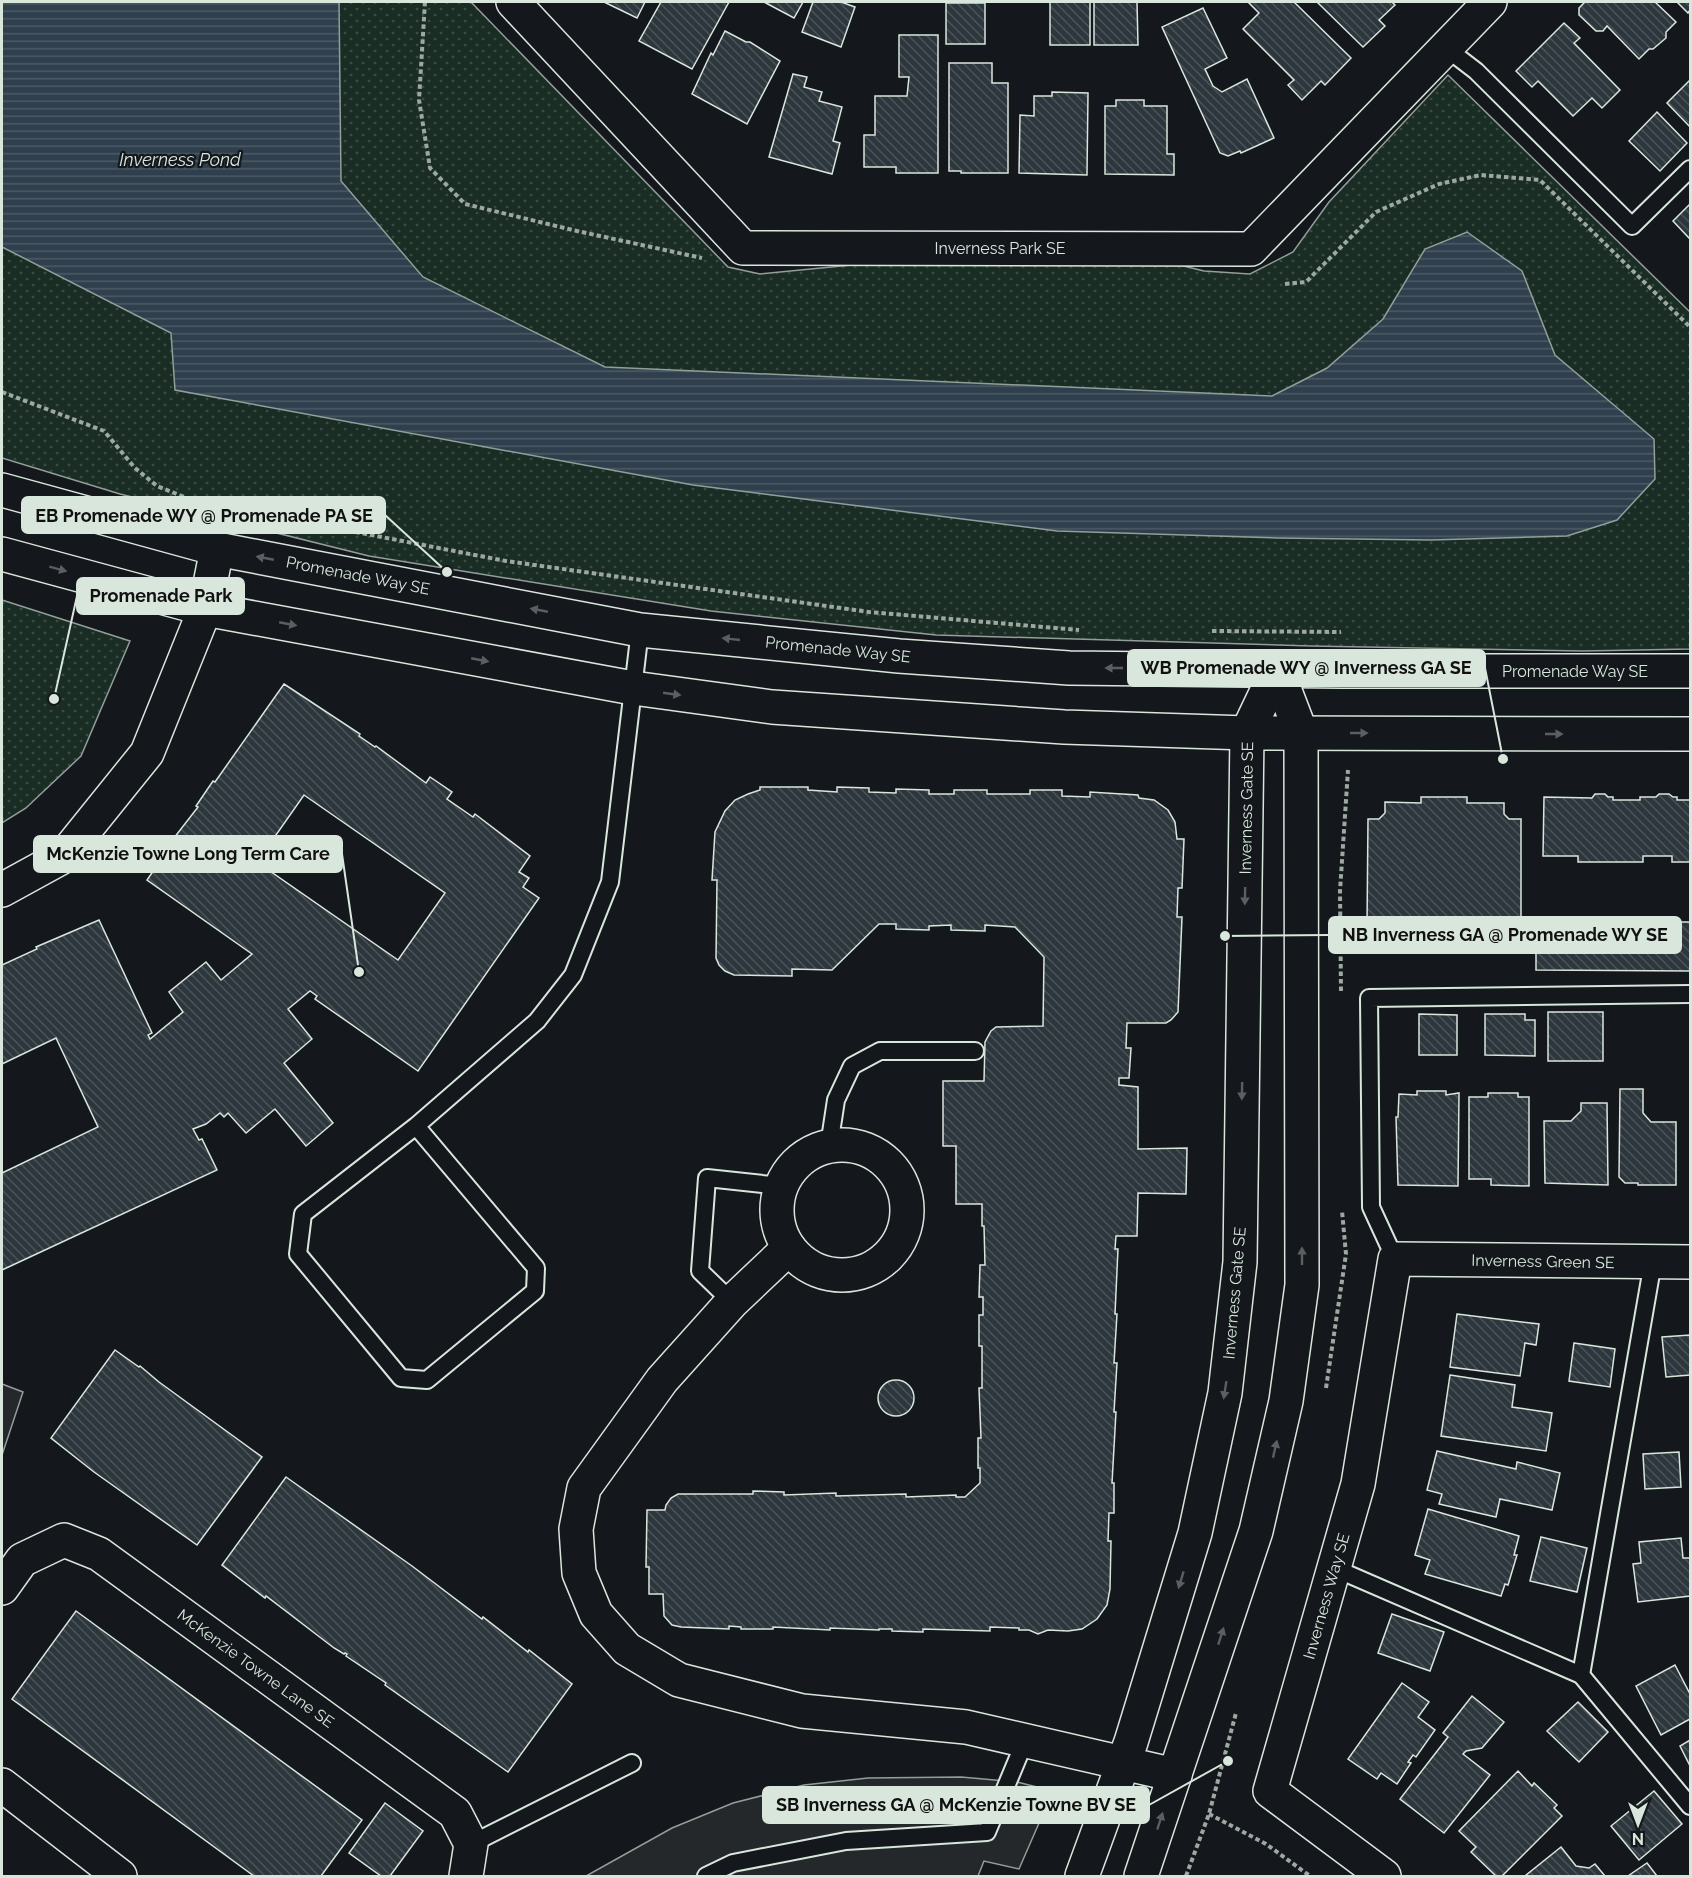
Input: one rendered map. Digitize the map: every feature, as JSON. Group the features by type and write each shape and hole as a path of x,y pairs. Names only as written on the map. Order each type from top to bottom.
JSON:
{"street":[{"path":"513,2 743,248"},
{"name":"Inverness Park SE","path":"743,248 1251,249 1490,2"},
{"name":"Promenade Way SE","path":"2,490 217,549 640,630 899,656 1069,668 1690,671"},
{"path":"2,890 64,856 147,753 205,609 217,549"},
{"path":"2,554 205,609 633,688 772,707 1065,727 1247,733 1690,734"},
{"path":"1141,1876 1256,1531 1286,1401 1302,1285 1301,733 1277,670"},
{"name":"Inverness Gate SE","path":"1082,1876 1123,1764 1195,1533 1224,1393 1240,1262 1247,733 1277,670"},
{"path":"829,1146 851,1146 871,1152 889,1165 901,1182 907,1202 906,1224 898,1244 884,1260 866,1271 845,1275 824,1273 804,1263 789,1248 780,1229 777,1207 782,1186 793,1168 809,1154 829,1146"},
{"path":"789,1248 732,1302 662,1380 584,1488 576,1529 579,1573 596,1614 627,1649 680,1680 802,1711 966,1727 1175,1775"},
{"name":"Inverness Green SE","path":"1395,1259 1690,1262"},
{"name":"Inverness Way SE","path":"1384,1876 1270,1791 1358,1484 1395,1259"},
{"name":"McKenzie Towne Lane SE","path":"2,1588 22,1560 64,1540 99,1554 455,1813 471,1844"},
{"path":"2,1785 120,1876"},
{"path":"466,1876 471,1844"}],"lane":[{"path":"1446,48 1476,71 1632,226 1690,169"},
{"path":"416,1126 536,1268 536,1290 427,1380 401,1378 298,1254 303,1214 416,1126 537,1021 573,975 610,882 640,630"},
{"path":"1395,1259 1371,1207 1369,998 1690,994"},
{"path":"829,1146 836,1100 852,1066 880,1051 975,1051"},
{"path":"732,1302 700,1271 707,1178 782,1186"},
{"path":"1581,1675 1653,1262"},
{"path":"1334,1568 1581,1675 1690,1806"},
{"path":"706,1876 733,1863 846,1841 987,1832 1025,1741"},
{"path":"471,1844 632,1763"}],"path":[{"path":"425,2 419,99 430,168 465,204 706,259 743,248"},
{"path":"1285,284 1306,282 1376,212 1439,184 1481,175 1540,180 1690,327"},
{"path":"2,392 104,431 135,468 157,486 204,503 506,561 869,612 1089,630"},
{"path":"1205,631 1341,632"},
{"path":"1209,1814 1266,1844 1310,1876"}],"green space":[{"path":"2,2 471,2 728,267 760,274 903,260 1159,260 1204,271 1250,274 1293,252 1329,202 1448,75 1690,312 1690,649 1583,651 1311,646 936,635 711,611 369,556 120,494 2,458"},
{"path":"2,600 130,641 81,756 26,808 2,823"}],"shaded area":[{"path":"2,1384 23,1392 2,1455"},
{"path":"961,1777 1017,1782 1053,1791 1019,1869 984,1861 978,1876 586,1876 672,1828 733,1803 804,1785 868,1778"}],"water":[{"name":"Inverness Pond","path":"2,2 339,2 341,181 423,277 605,367 1272,396 1327,368 1383,319 1425,249 1467,232 1522,271 1555,355 1654,439 1655,479 1617,520 1567,536 1431,540 1057,531 693,485 175,390 171,333 2,247"}],"building":[{"path":"604,2 645,2 637,18"},
{"path":"661,2 729,2 692,69 639,41"},
{"path":"764,2 803,2 794,18"},
{"path":"813,2 841,2 855,7 841,47 802,32"},
{"path":"1050,2 1090,2 1090,45 1050,45"},
{"path":"1094,2 1137,2 1138,45 1094,45"},
{"path":"1248,2 1294,2 1351,58 1325,85 1321,81 1302,100 1288,85 1294,80 1243,29 1259,13"},
{"path":"1317,2 1392,2 1395,5 1379,20 1385,26 1363,47"},
{"path":"1585,2 1655,2 1676,22 1666,32 1666,38 1639,59 1607,26 1603,31 1596,31 1579,15 1579,8"},
{"path":"1677,2 1690,2 1688,13"},
{"path":"946,3 985,3 985,44 946,44"},
{"path":"1203,8 1227,58 1205,69 1213,86 1222,92 1247,79 1274,138 1241,153 1240,151 1228,156 1220,153 1162,27"},
{"path":"1564,23 1580,38 1574,43 1620,90 1602,108 1592,98 1573,116 1538,81 1532,87 1516,71"},
{"path":"725,31 750,42 780,61 747,124 692,94 711,53 713,55"},
{"path":"899,35 938,35 938,173 896,173 896,167 864,167 864,135 875,135 875,96 907,96 909,77 899,77"},
{"path":"949,63 992,63 992,83 1008,83 1008,173 949,171"},
{"path":"793,74 807,77 804,87 822,92 819,101 842,107 833,141 840,143 832,174 769,157"},
{"path":"1690,80 1690,127 1667,103"},
{"path":"1052,92 1088,93 1087,175 1019,173 1020,115 1034,116 1034,96 1052,96"},
{"path":"1116,100 1144,100 1144,106 1167,106 1167,154 1174,154 1174,175 1105,174 1105,106 1116,106"},
{"path":"1657,112 1687,143 1660,171 1629,141"},
{"path":"1690,204 1690,239 1673,221"},
{"path":"284,684 360,734 359,736 426,783 430,777 452,792 447,799 473,817 475,814 530,856 519,872 529,878 523,887 539,898 418,1071 315,999 317,996 310,991 288,1009 312,1039 284,1063 333,1123 306,1146 275,1109 246,1133 228,1113 224,1117 220,1113 206,1124 193,1129 199,1140 202,1139 217,1170 2,1270 2,1173 98,1127 56,1038 2,1064 2,965 37,949 36,947 99,920 152,1033 148,1035 150,1039 183,1012 169,992 206,962 221,980 252,954 147,880 169,848 167,847 198,807 196,806 213,781 215,782","holes":["304,795 445,893 398,960 257,862"]},
{"path":"760,787 808,787 808,790 837,792 837,787 869,788 869,792 896,793 896,789 929,790 929,794 954,794 954,790 987,790 987,794 1030,794 1030,790 1062,790 1062,796 1090,797 1090,792 1138,795 1139,798 1154,800 1168,810 1175,822 1177,839 1184,839 1182,888 1178,888 1177,917 1182,917 1178,1012 1166,1023 1127,1023 1126,1048 1131,1048 1129,1078 1119,1078 1119,1085 1138,1087 1138,1149 1187,1148 1186,1194 1138,1193 1137,1236 1116,1236 1115,1249 1118,1249 1115,1314 1117,1314 1114,1363 1117,1363 1112,1483 1114,1483 1114,1513 1109,1513 1108,1541 1111,1541 1110,1589 1107,1605 1097,1619 1082,1629 1048,1630 1038,1634 1029,1630 1019,1630 1019,1628 990,1627 990,1631 923,1629 923,1632 892,1631 892,1629 681,1627 672,1625 664,1616 663,1594 649,1594 649,1567 646,1567 647,1510 665,1510 671,1498 678,1494 753,1494 753,1491 784,1492 784,1495 836,1493 836,1496 906,1494 906,1497 956,1495 956,1497 965,1497 980,1483 978,1438 981,1438 979,1388 982,1388 982,1346 979,1346 979,1315 983,1315 983,1297 979,1297 980,1265 985,1265 982,1204 956,1204 956,1146 943,1146 943,1081 984,1081 985,1042 996,1027 1043,1026 1044,957 1015,927 985,925 985,931 951,930 951,925 929,926 929,930 896,929 896,924 879,924 832,970 792,969 792,976 734,975 725,971 716,958 717,880 712,880 715,832 725,811 735,800 760,790"},
{"path":"1595,794 1605,794 1613,797 1613,800 1640,800 1640,797 1669,794 1677,797 1677,800 1690,800 1690,862 1672,862 1672,856 1643,856 1643,862 1578,862 1578,856 1543,856 1544,797 1592,798"},
{"path":"1421,797 1467,797 1467,803 1504,803 1504,814 1509,819 1521,819 1521,926 1415,929 1415,926 1367,925 1368,819 1379,819 1385,813 1385,802 1421,803"},
{"path":"1643,922 1690,922 1690,971 1536,970 1536,928 1643,927"},
{"path":"1548,1012 1603,1012 1603,1061 1548,1061"},
{"path":"1419,1014 1457,1015 1457,1055 1419,1055"},
{"path":"1485,1014 1525,1014 1525,1020 1535,1020 1535,1056 1485,1055"},
{"path":"1620,1089 1643,1089 1643,1113 1651,1122 1676,1122 1676,1185 1638,1185 1638,1183 1625,1183 1619,1177"},
{"path":"1417,1091 1446,1091 1446,1095 1459,1093 1458,1186 1398,1185 1396,1117 1398,1117 1399,1094 1417,1095"},
{"path":"1488,1093 1518,1093 1518,1097 1529,1097 1529,1186 1491,1185 1491,1179 1469,1179 1469,1097 1488,1097"},
{"path":"1581,1103 1607,1103 1608,1185 1545,1183 1544,1121 1571,1121 1581,1111"},
{"path":"1457,1314 1539,1324 1536,1345 1525,1343 1520,1376 1450,1367"},
{"path":"1690,1335 1690,1375 1666,1377 1662,1337"},
{"path":"1574,1343 1615,1349 1610,1387 1569,1381"},
{"path":"115,1350 262,1457 197,1545 94,1472 51,1438"},
{"path":"1450,1375 1515,1385 1512,1407 1552,1413 1546,1451 1441,1436"},
{"path":"896,1380 909,1385 914,1398 909,1411 896,1416 883,1411 878,1398 883,1385"},
{"path":"1437,1451 1516,1469 1517,1462 1560,1473 1552,1510 1500,1499 1496,1517 1439,1504 1442,1494 1427,1490"},
{"path":"1679,1452 1681,1487 1645,1489 1643,1454"},
{"path":"286,1477 412,1566 482,1619 483,1617 528,1652 529,1650 572,1684 508,1772 222,1565"},
{"path":"1428,1509 1519,1536 1514,1555 1517,1555 1508,1585 1505,1584 1501,1596 1425,1574 1430,1560 1415,1555"},
{"path":"1541,1537 1587,1548 1577,1592 1530,1581"},
{"path":"1681,1538 1683,1558 1690,1558 1690,1596 1638,1602 1633,1564 1641,1563 1639,1542"},
{"path":"76,1611 362,1820 321,1876 254,1876 12,1699"},
{"path":"1392,1614 1444,1632 1430,1671 1378,1653"},
{"path":"1675,1665 1690,1694 1690,1719 1661,1735 1636,1686"},
{"path":"1402,1683 1429,1702 1418,1717 1435,1730 1416,1757 1413,1755 1408,1762 1411,1763 1397,1784 1381,1773 1377,1779 1348,1759"},
{"path":"1472,1696 1504,1722 1482,1748 1466,1751 1463,1754 1490,1775 1444,1833 1400,1799 1448,1737 1443,1733"},
{"path":"1578,1702 1608,1732 1579,1762 1547,1731"},
{"path":"1690,1740 1690,1766 1680,1746"},
{"path":"1518,1771 1532,1786 1534,1783 1557,1805 1554,1808 1562,1816 1502,1876 1496,1876 1471,1852 1476,1847 1459,1831"},
{"path":"1654,1791 1682,1824 1639,1860 1611,1826"},
{"path":"385,1803 423,1831 390,1876 381,1876 349,1853"},
{"path":"1561,1847 1576,1866 1589,1868 1595,1864 1605,1876 1525,1876"},
{"path":"1647,1863 1657,1876 1628,1876"}],"place":[{"name":"EB Promenade WY @ Promenade PA SE","path":"447,572"},
{"name":"Promenade Park","path":"54,699"},
{"name":"WB Promenade WY @ Inverness GA SE","path":"1503,759"},
{"name":"NB Inverness GA @ Promenade WY SE","path":"1225,936"},
{"name":"McKenzie Towne Long Term Care","path":"359,972"},
{"name":"SB Inverness GA @ McKenzie Towne BV SE","path":"1228,1761"}]}
